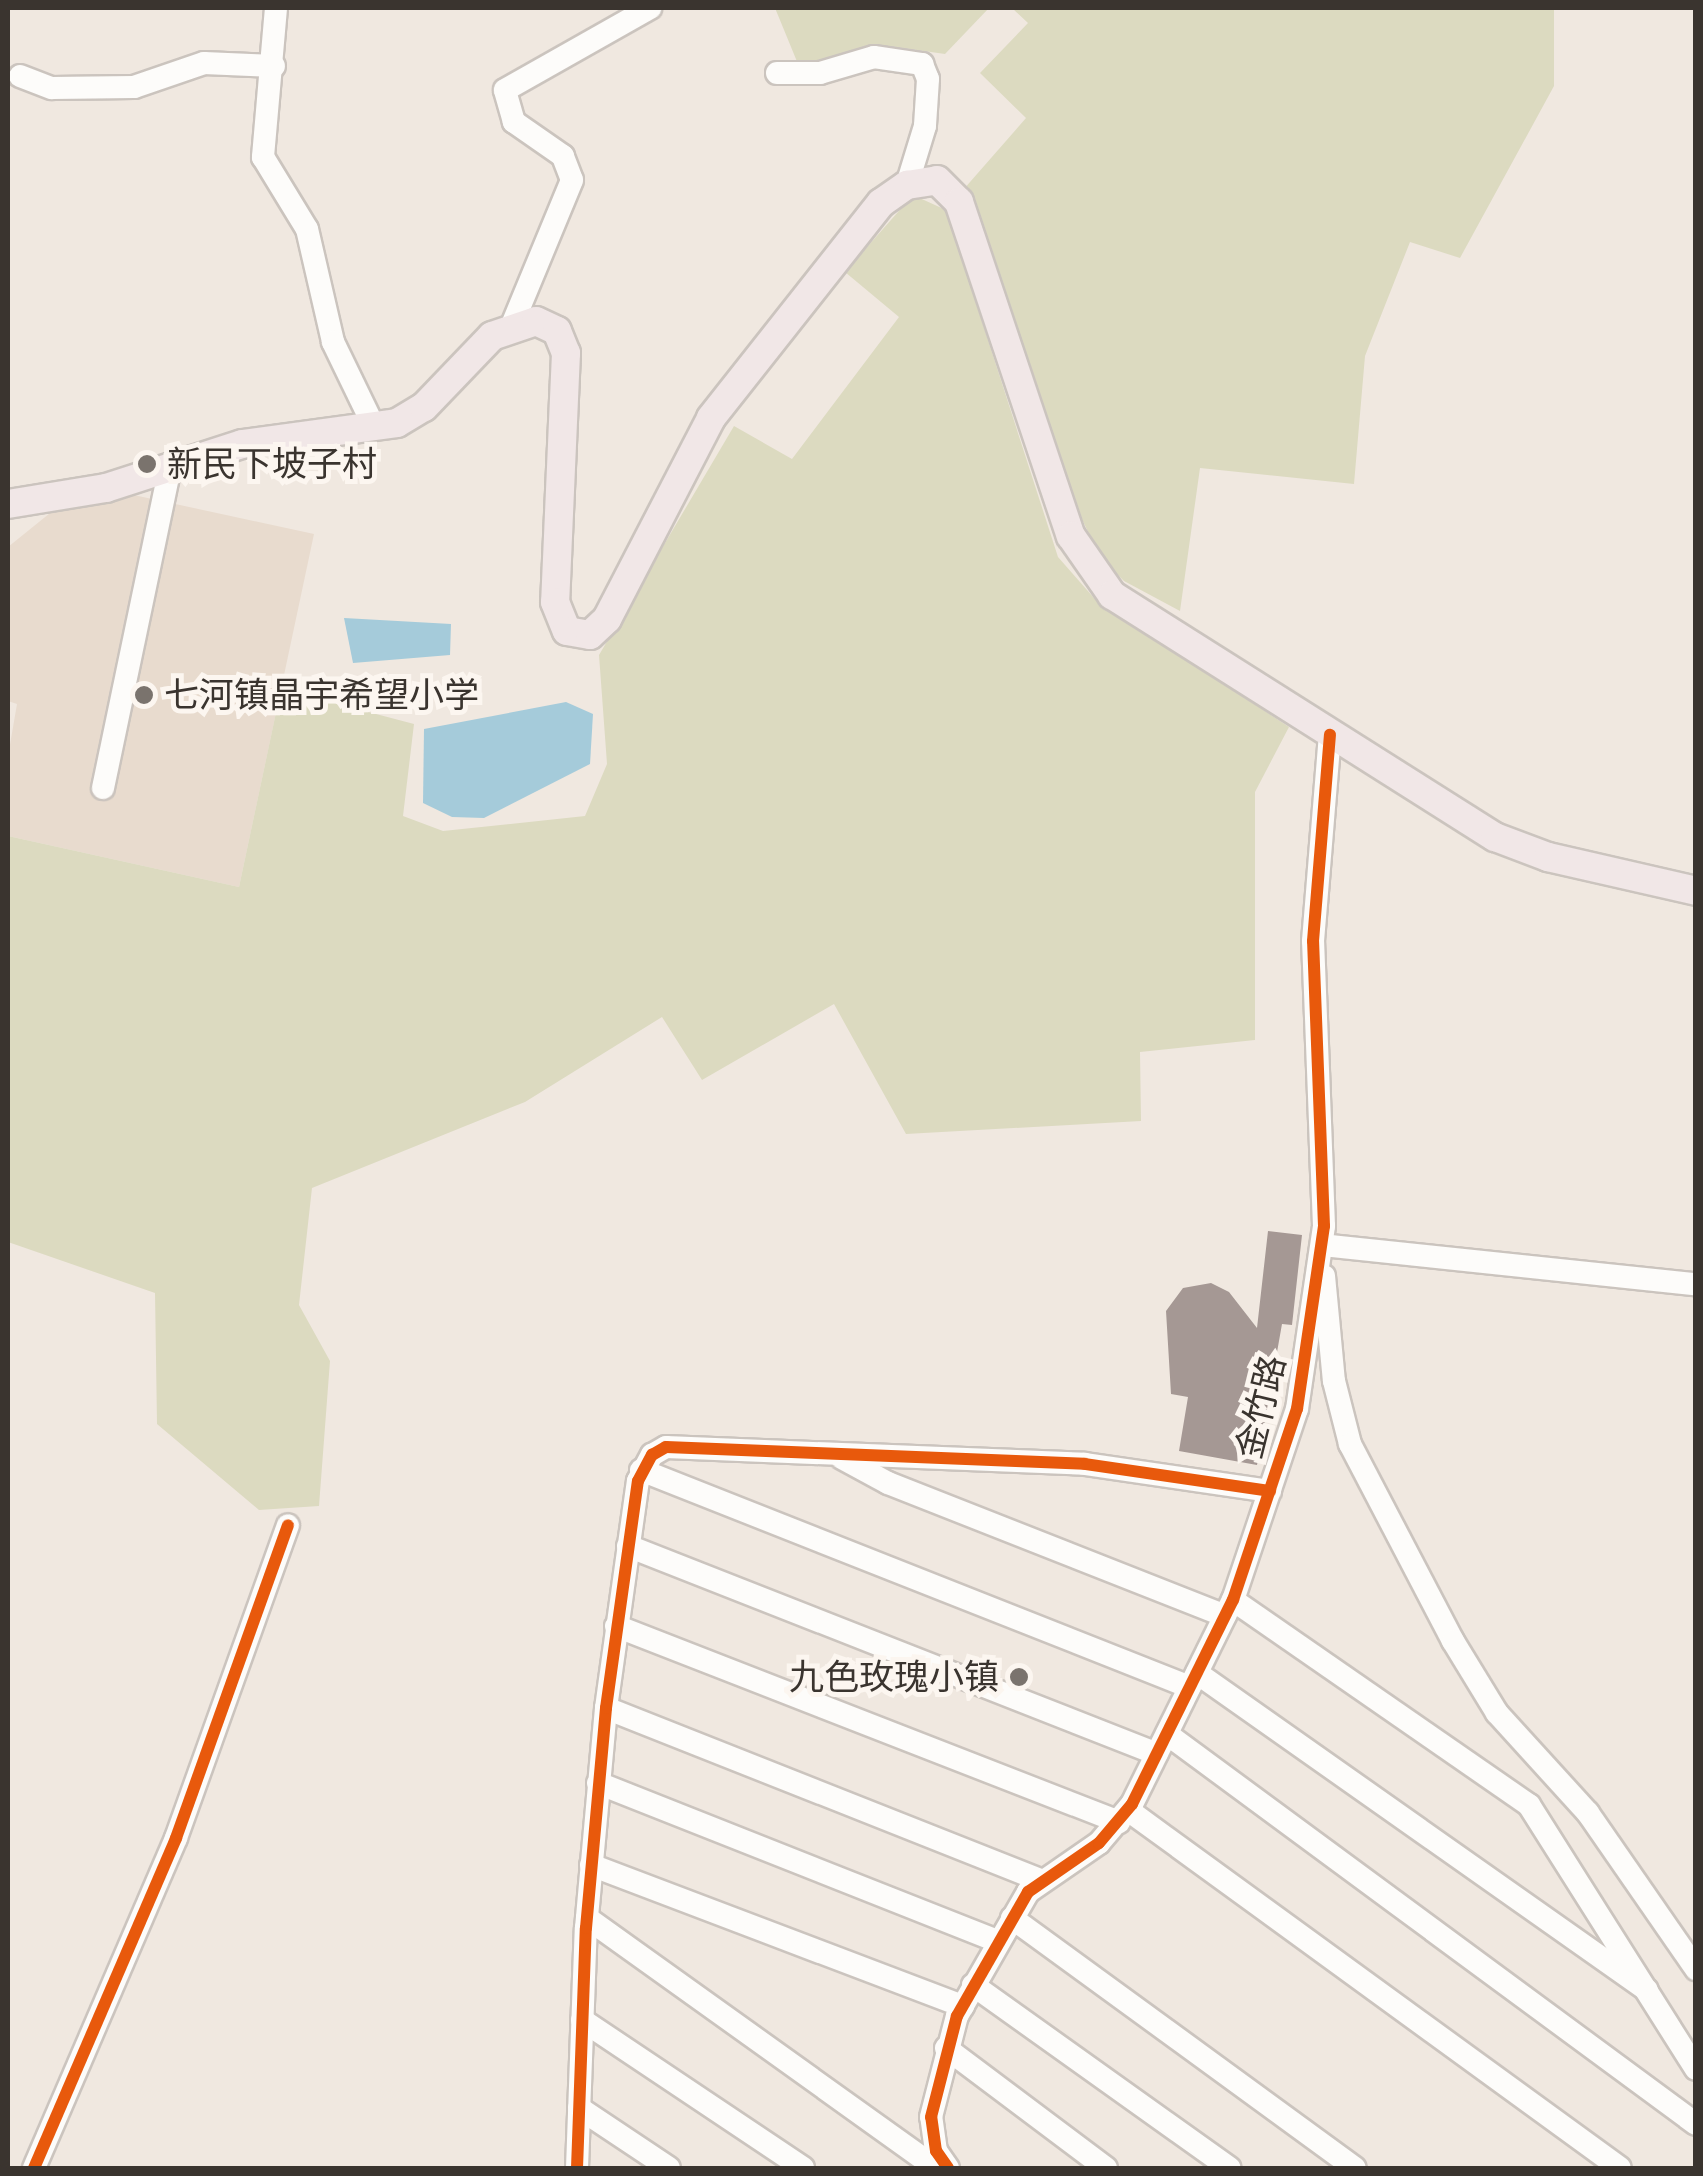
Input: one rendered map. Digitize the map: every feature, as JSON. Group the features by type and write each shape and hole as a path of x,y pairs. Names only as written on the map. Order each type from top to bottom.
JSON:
{"main road":[{"path":"8,504 106,488 242,444 374,428 405,420 424,407 492,336 512,325 551,326 565,345 555,602 567,631 590,635 606,619 711,418 881,203 907,185 937,180 959,202 1071,536 1101,584 1495,838 1548,858 1696,891"}],"street":[{"path":"276,8 274,66 263,158 307,229 333,342 374,428"},
{"path":"512,325 572,180 563,156 514,122 505,90 650,8"},
{"path":"777,73 820,73 874,57 922,64 928,79 926,126 907,185"},
{"path":"20,76 52,88 134,87 204,64 274,66"},
{"path":"103,788 170,467"},
{"name":"金竹路","path":"948,2168 936,2151 931,2117 946,2048 968,1995 1012,1918 1040,1880 1099,1843 1123,1816 1229,1608 1297,1409 1321,1252 1314,885 1330,735"},
{"path":"1696,1284 1321,1252 1338,1404 1358,1464 1497,1713 1588,1813 1696,1969"},
{"path":"577,2168 587,1918 598,1782 616,1626 641,1470 666,1447 1085,1464 1270,1491"},
{"path":"834,1454 888,1483 1229,1608 1529,1805 1650,1991 1696,2070"},
{"path":"641,1470 1194,1680 1650,1991"},
{"path":"34,2168 176,1838 288,1524"},
{"path":"628,1546 1162,1744 1696,2124"},
{"path":"616,1626 1123,1816 1620,2168"},
{"path":"606,1708 1040,1880"},
{"path":"598,1782 998,1942"},
{"path":"591,1865 968,1995 1230,2168"},
{"path":"587,1918 936,2168"},
{"path":"1012,1918 1355,2168"},
{"path":"582,2020 803,2168"},
{"path":"946,2048 1106,2168"},
{"path":"580,2108 669,2168"}],"shaded area":[{"path":"775,8 989,8 945,54 889,46 798,64"},
{"path":"1012,8 1554,8 1554,86 1460,258 1410,242 1365,356 1354,484 1200,468 1180,611 1124,581 1101,558 1061,477 963,190 1026,118 980,73 1028,23"},
{"path":"913,195 946,210 1058,557 1094,598 1289,727 1255,792 1255,1040 1140,1052 1141,1121 906,1134 834,1004 702,1080 662,1017 525,1102 312,1188 299,1305 330,1361 319,1506 259,1510 157,1424 155,1293 8,1242 8,836 239,887 281,689 414,724 403,816 443,831 585,816 607,764 599,655 734,426 792,459 899,317 845,272"},
{"name":"七河镇晶宇希望小学","path":"129,494 314,534 239,887 8,836 8,756 17,704 8,701 8,547 60,505"}],"water":[{"path":"344,618 451,624 450,655 353,663"},
{"path":"566,702 593,714 590,764 484,818 452,817 423,803 424,729"}],"building":[{"path":"1268,1231 1302,1235 1292,1325 1282,1324 1257,1465 1179,1451 1188,1397 1171,1394 1166,1311 1183,1288 1211,1283 1229,1292 1257,1328"}],"cycle path":[{"path":"948,2168 936,2151 931,2117 957,2016 1028,1892 1099,1843 1132,1804 1233,1600 1297,1409 1324,1226 1313,941 1330,735"},
{"path":"577,2168 586,1928 606,1708 638,1481 652,1455 666,1447 1085,1464 1270,1491"},
{"path":"34,2168 176,1838 288,1525"}],"place":[{"name":"新民下坡子村","path":"147,464"},
{"name":"七河镇晶宇希望小学","path":"144,695"},
{"name":"九色玫瑰小镇","path":"1019,1677"}]}
